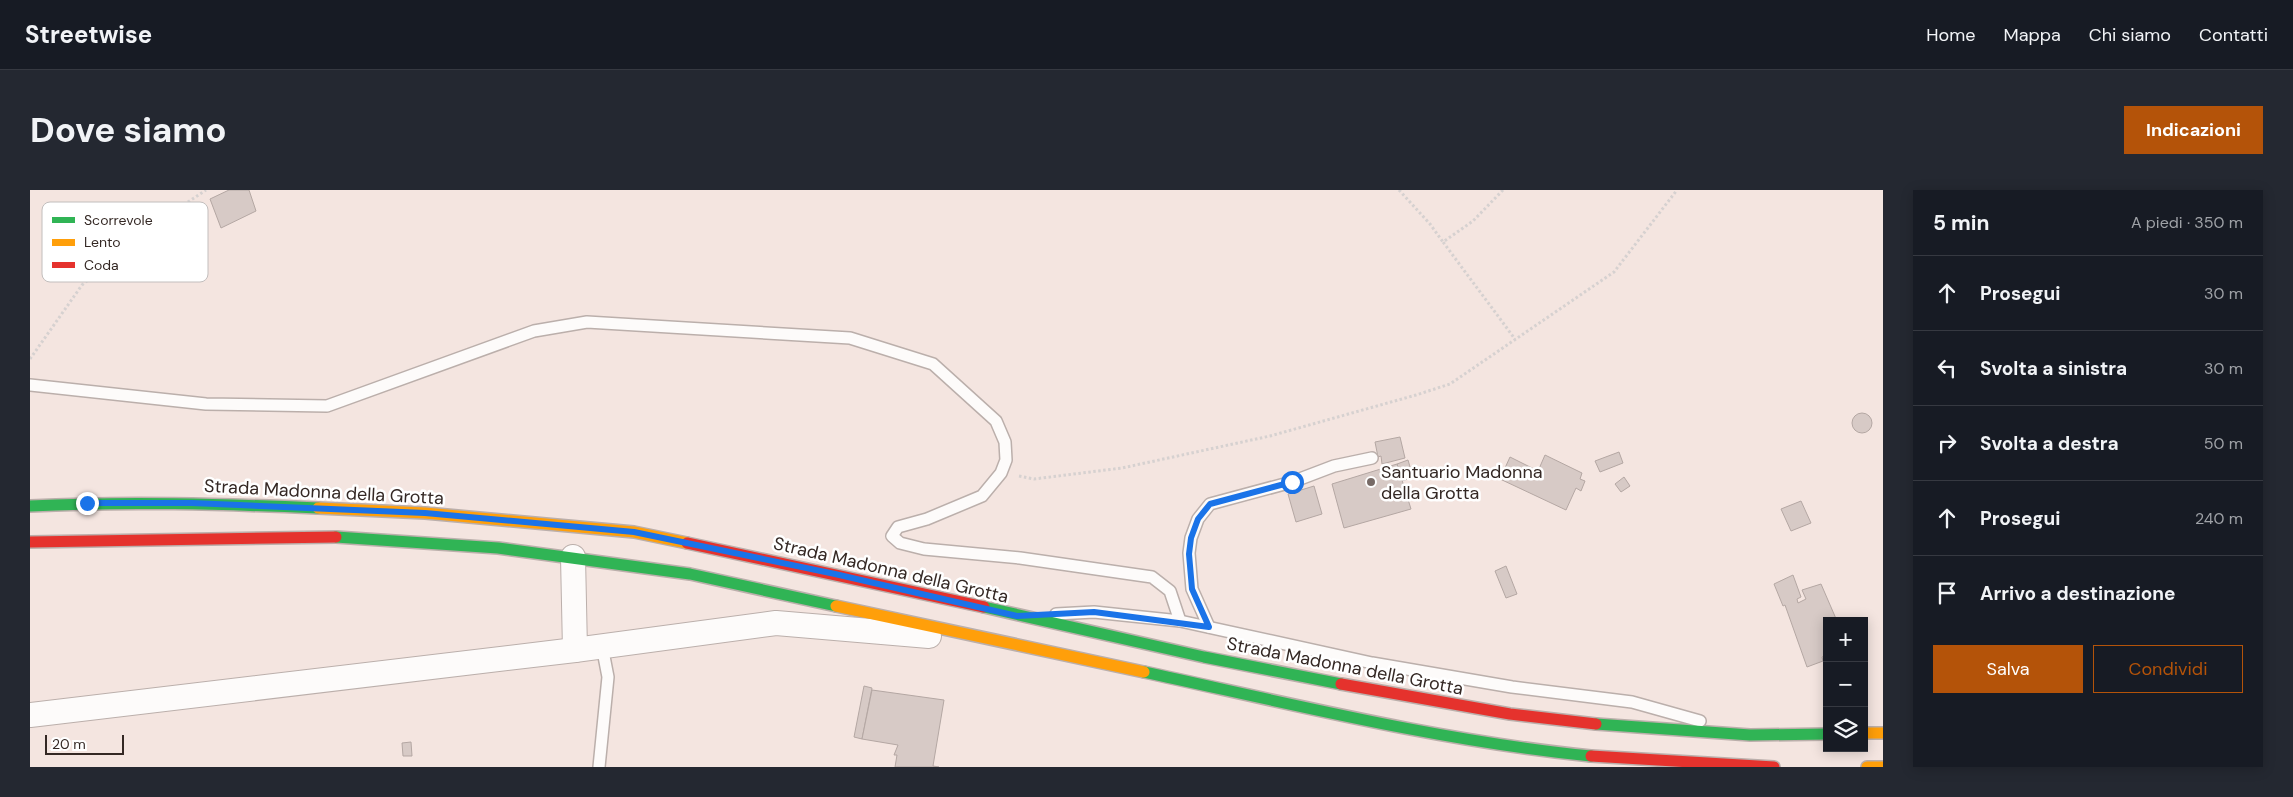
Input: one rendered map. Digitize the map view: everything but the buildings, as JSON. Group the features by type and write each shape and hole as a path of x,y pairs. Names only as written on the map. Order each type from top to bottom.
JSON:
{"main road":[{"name":"Strada Madonna della Grotta","path":"30,506 87,503 192,503 425,513 634,532 835,574 1309,680 1482,710 1625,727 1750,735 1823,734"},
{"path":"30,542 337,537 498,548 573,557 690,574 1401,728 1503,745 1620,759 1774,767"},
{"path":"1868,734 1883,733"},
{"path":"1867,767 1883,767"}],"street":[{"path":"573,557 575,650"},
{"path":"30,715 575,650 776,622 997,642"}],"lane":[{"path":"30,385 206,404 327,406 534,331 587,322 850,338 933,364 996,422 1005,442 1006,460 1001,473 982,496 927,519 898,527 892,536 900,543 924,549 1020,558 1152,577 1170,591 1180,621"},
{"path":"1209,627 1192,589 1189,554 1191,538 1198,519 1210,504 1292,482 1334,466 1372,458"},
{"path":"1017,616 1094,612 1180,621 1372,663 1512,687 1632,702 1750,735"},
{"path":"599,767 608,677 602,646"}],"path":[{"path":"188,202 206,190"},
{"path":"1399,190 1430,224 1515,338"},
{"path":"1442,242 1473,221 1503,190"},
{"path":"1034,479 1122,468 1270,436 1450,384 1614,272 1677,190"},
{"path":"30,359 86,282"}],"traffic: fast":[{"path":"30,506 174,504 318,508"},
{"path":"336,537 498,548 690,574 836,606"},
{"path":"984,607 1204,657 1341,684"},
{"path":"1144,672 1311,709 1422,731 1478,741 1591,756"},
{"path":"1596,724 1750,735 1823,734"}],"traffic: slow":[{"path":"318,508 425,513 634,532 687,543"},
{"path":"836,606 1144,672"},
{"path":"1868,733 1883,733"},
{"path":"1867,767 1883,767"}],"traffic: jam":[{"path":"30,542 336,537"},
{"path":"687,543 984,607"},
{"path":"1341,684 1510,714 1596,724"},
{"path":"1591,756 1774,767"}],"place":[{"name":"Santuario Madonna della Grotta","path":"1371,482"}],"route":[{"path":"87,503 192,503 425,513 634,532 835,574 1017,616 1094,612 1180,621 1209,627 1192,589 1189,554 1191,538 1198,519 1210,504 1292,482"}]}
